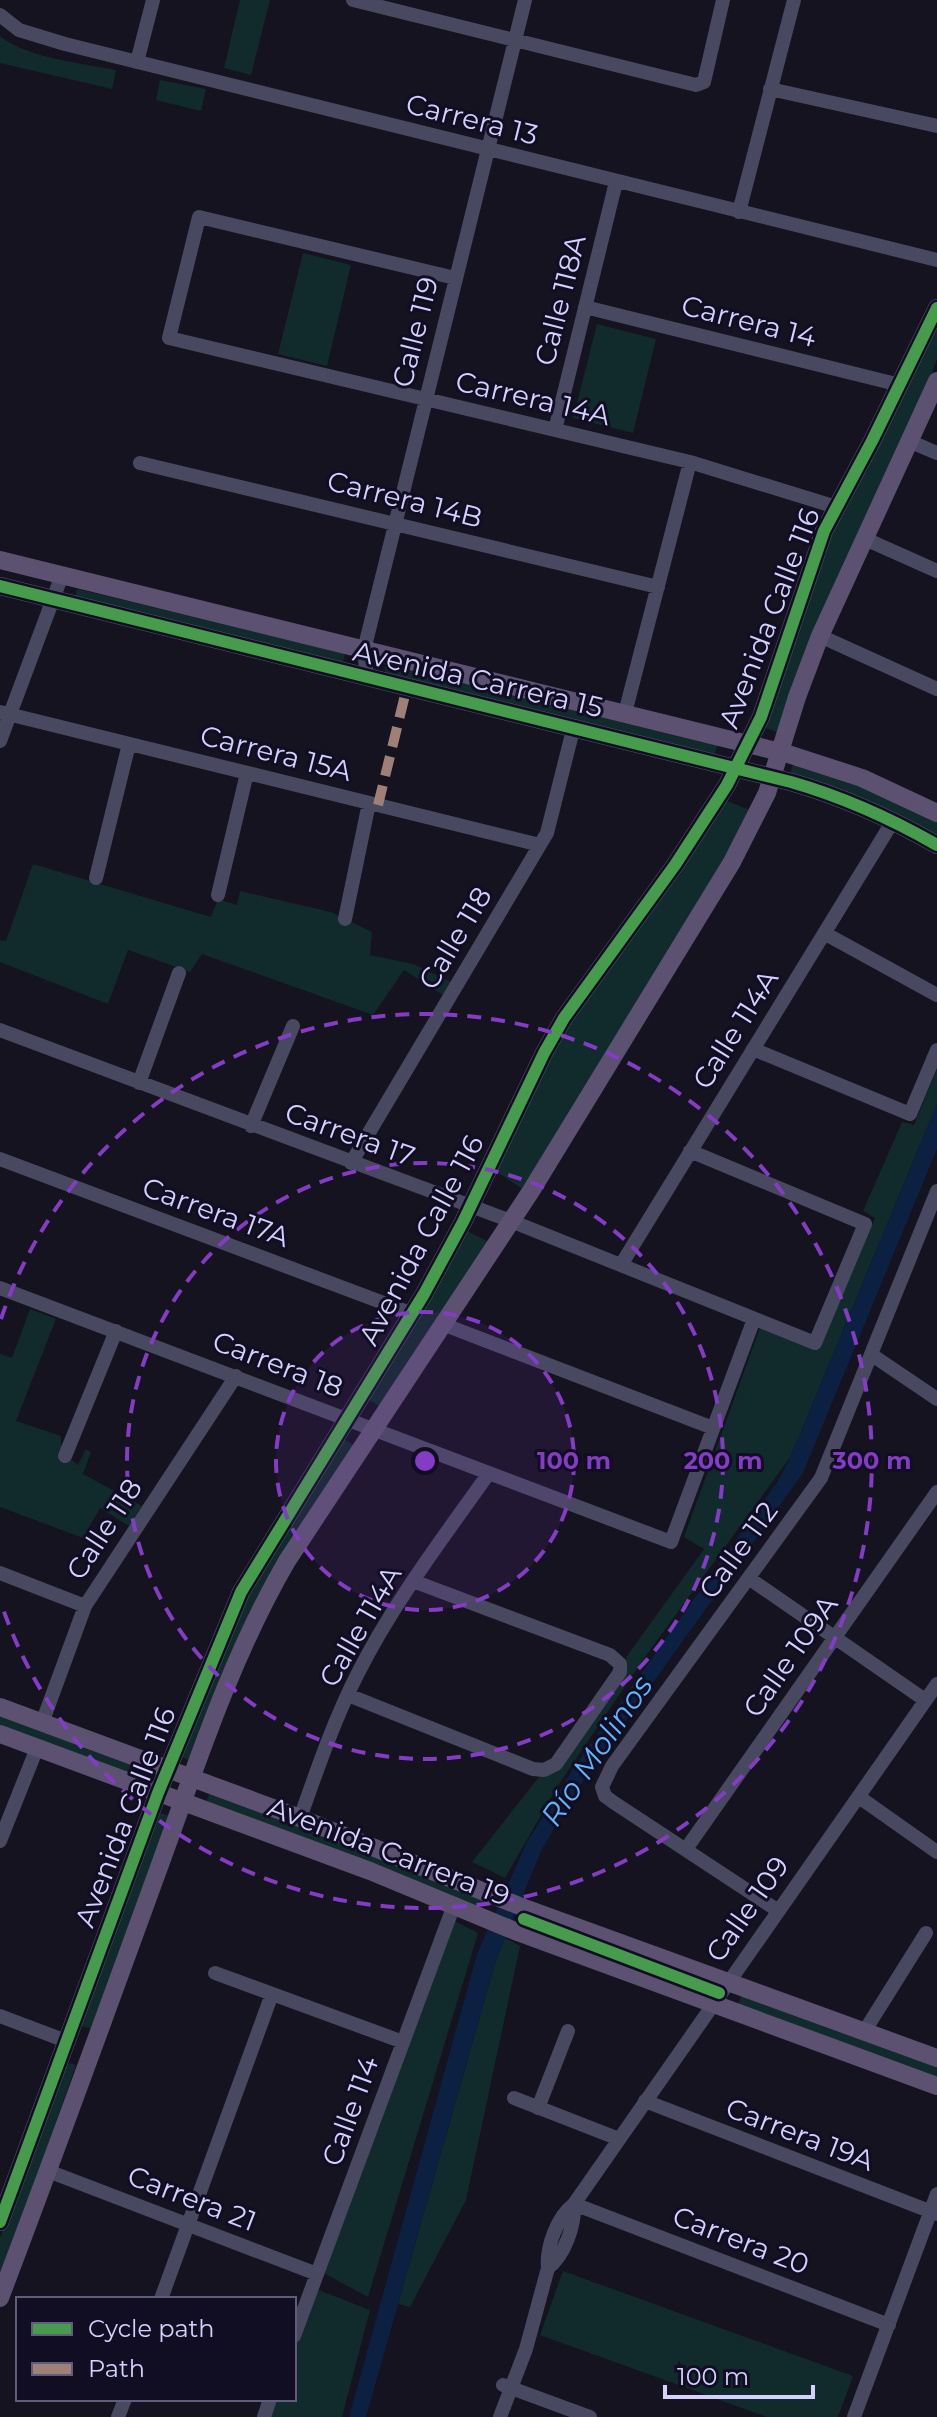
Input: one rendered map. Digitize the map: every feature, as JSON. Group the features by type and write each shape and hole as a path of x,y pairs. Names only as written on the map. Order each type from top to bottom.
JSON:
{"main road":[{"name":"Avenida Calle 116","path":"0,2222 167,1769 241,1592 413,1314 564,1018 675,865 736,769 761,717 813,559 836,507 937,308"},
{"name":"Avenida Calle 116","path":"0,2298 231,1676 270,1592 511,1221 714,892 764,800 820,636 937,381"},
{"name":"Avenida Carrera 15","path":"0,560 780,752 862,778 937,813"},
{"name":"Avenida Carrera 15","path":"0,586 772,777 837,796 937,845"},
{"name":"Avenida Carrera 19","path":"0,1707 300,1818 520,1906 937,2058"},
{"name":"Avenida Carrera 19","path":"0,1734 454,1905 515,1931 937,2086"},
{"path":"64,2129 84,2047 82,2043 66,2041"}],"street":[{"path":"137,62 153,0"},
{"path":"353,0 696,85 704,82 723,0"},
{"name":"Calle 119","path":"367,678 364,650 525,0"},
{"path":"739,212 794,0"},
{"name":"Carrera 13","path":"0,15 19,30 137,62 937,260"},
{"path":"770,89 937,126"},
{"name":"Calle 118A","path":"555,430 616,182"},
{"name":"Carrera 14A","path":"455,278 199,217 169,338 690,462 836,507"},
{"name":"Carrera 14","path":"585,307 900,385"},
{"path":"909,441 937,453"},
{"path":"625,713 690,462"},
{"name":"Carrera 14B","path":"140,463 658,587"},
{"path":"863,538 937,571"},
{"path":"0,741 5,713 62,575"},
{"path":"820,636 937,689"},
{"name":"Carrera 15A","path":"5,713 540,845"},
{"name":"Calle 118","path":"351,1163 552,822 574,726"},
{"path":"96,878 129,744"},
{"path":"218,895 247,773"},
{"path":"345,919 369,803"},
{"name":"Calle 114A","path":"621,1265 893,821"},
{"path":"824,933 937,995"},
{"path":"139,1083 179,973"},
{"path":"251,1126 293,1026"},
{"name":"Carrera 17","path":"0,1030 511,1221 815,1343 865,1224 690,1151"},
{"path":"753,1049 910,1114 937,1050"},
{"name":"Carrera 17A","path":"0,1159 413,1314"},
{"name":"Calle 112","path":"686,1849 613,1802 605,1796 602,1787 612,1766 821,1478 872,1355 931,1226 937,1191"},
{"name":"Carrera 18","path":"0,1288 671,1542 713,1428"},
{"path":"445,1325 713,1428 754,1319"},
{"path":"65,1456 116,1331"},
{"path":"872,1355 937,1399"},
{"name":"Calle 118","path":"42,1723 85,1606 236,1376"},
{"name":"Calle 114A","path":"300,1818 348,1695 372,1647 413,1581 489,1473"},
{"name":"Calle 109A","path":"686,1849 937,1492"},
{"path":"0,1573 85,1606"},
{"path":"750,1579 925,1700"},
{"path":"348,1695 533,1769 544,1770 556,1764 617,1678 620,1664 610,1655 413,1581"},
{"name":"Calle 109","path":"490,2417 526,2349 548,2268 547,2255 564,2212 574,2204 937,1684"},
{"path":"0,1841 37,1748"},
{"path":"859,1797 937,1852"},
{"path":"686,1849 777,1910"},
{"name":"Calle 114","path":"296,2331 454,1905"},
{"path":"864,2032 926,1933"},
{"path":"215,1973 403,2042"},
{"path":"162,2297 272,1994"},
{"path":"0,2016 66,2041"},
{"path":"538,2108 568,2031"},
{"path":"514,2098 619,2139"},
{"name":"Carrera 19A","path":"645,2101 934,2213"},
{"name":"Carrera 21","path":"48,2171 317,2274"},
{"path":"854,2417 934,2213 937,2194"},
{"name":"Carrera 20","path":"574,2204 889,2325"},
{"path":"507,2387 590,2417"},
{"name":"Calle 109","path":"500,2417 507,2387"}],"green space":[{"path":"240,0 270,0 251,75 224,68"},
{"path":"0,36 39,55 116,70 112,89 0,63"},
{"path":"160,80 206,89 201,111 156,100"},
{"path":"303,253 351,265 327,366 278,354"},
{"path":"937,321 937,359 926,390 780,733 763,727 828,537"},
{"path":"597,324 656,339 633,433 573,418"},
{"path":"77,589 345,653 342,667 75,598"},
{"path":"384,662 718,744 714,757 386,678"},
{"path":"794,762 843,779 937,821 937,837 789,776"},
{"path":"725,800 752,811 524,1190 494,1170 551,1051"},
{"path":"33,864 211,917 218,899 237,905 240,891 331,912 372,932 370,955 413,964 453,983 444,996 404,970 373,1015 202,954 190,972 128,950 108,1004 0,962 0,940 6,941"},
{"path":"937,1069 937,1104 791,1456 640,1664 559,1784 505,1878 472,1862 620,1674 627,1656 704,1549 684,1537 761,1325 819,1343 875,1218 863,1211 902,1122 914,1125"},
{"path":"465,1230 491,1243 384,1409 366,1398"},
{"path":"30,1309 56,1319 16,1421 61,1436 65,1453 78,1465 86,1449 91,1452 83,1474 142,1506 129,1526 100,1508 83,1538 0,1507 0,1354 12,1358"},
{"path":"341,1437 356,1447 318,1505 193,1762 179,1756 245,1594"},
{"path":"0,1713 142,1767 138,1778 0,1727"},
{"path":"211,1789 485,1897 480,1910 205,1805"},
{"path":"156,1812 171,1816 95,2030 78,2025"},
{"path":"539,1918 701,1980 694,1993 534,1932"},
{"path":"453,1920 478,1933 368,2297 320,2271"},
{"path":"505,1938 520,1946 466,2200 410,2307 398,2304 496,1960"},
{"path":"743,1993 937,2065 937,2080 737,2006"},
{"path":"69,2063 76,2065 0,2280 0,2238 60,2075"},
{"path":"563,2271 853,2376 838,2417 767,2417 540,2335"},
{"path":"316,2289 370,2310 342,2417 270,2417 275,2401 296,2401 296,2344"}],"water":[{"name":"Río Molinos","path":"937,1104 937,1149 803,1473 584,1779 542,1849 496,1960 366,2417 349,2417 477,1954 527,1842 573,1769 778,1481"}],"marked path":[{"path":"378,805 407,687"}],"cycle path":[{"path":"0,2222 158,1793 241,1592 424,1294 564,1018 675,865 727,785 761,717 824,531 937,308"},
{"path":"0,586 791,782 866,809 937,845"},
{"path":"524,1919 719,1993"}]}
